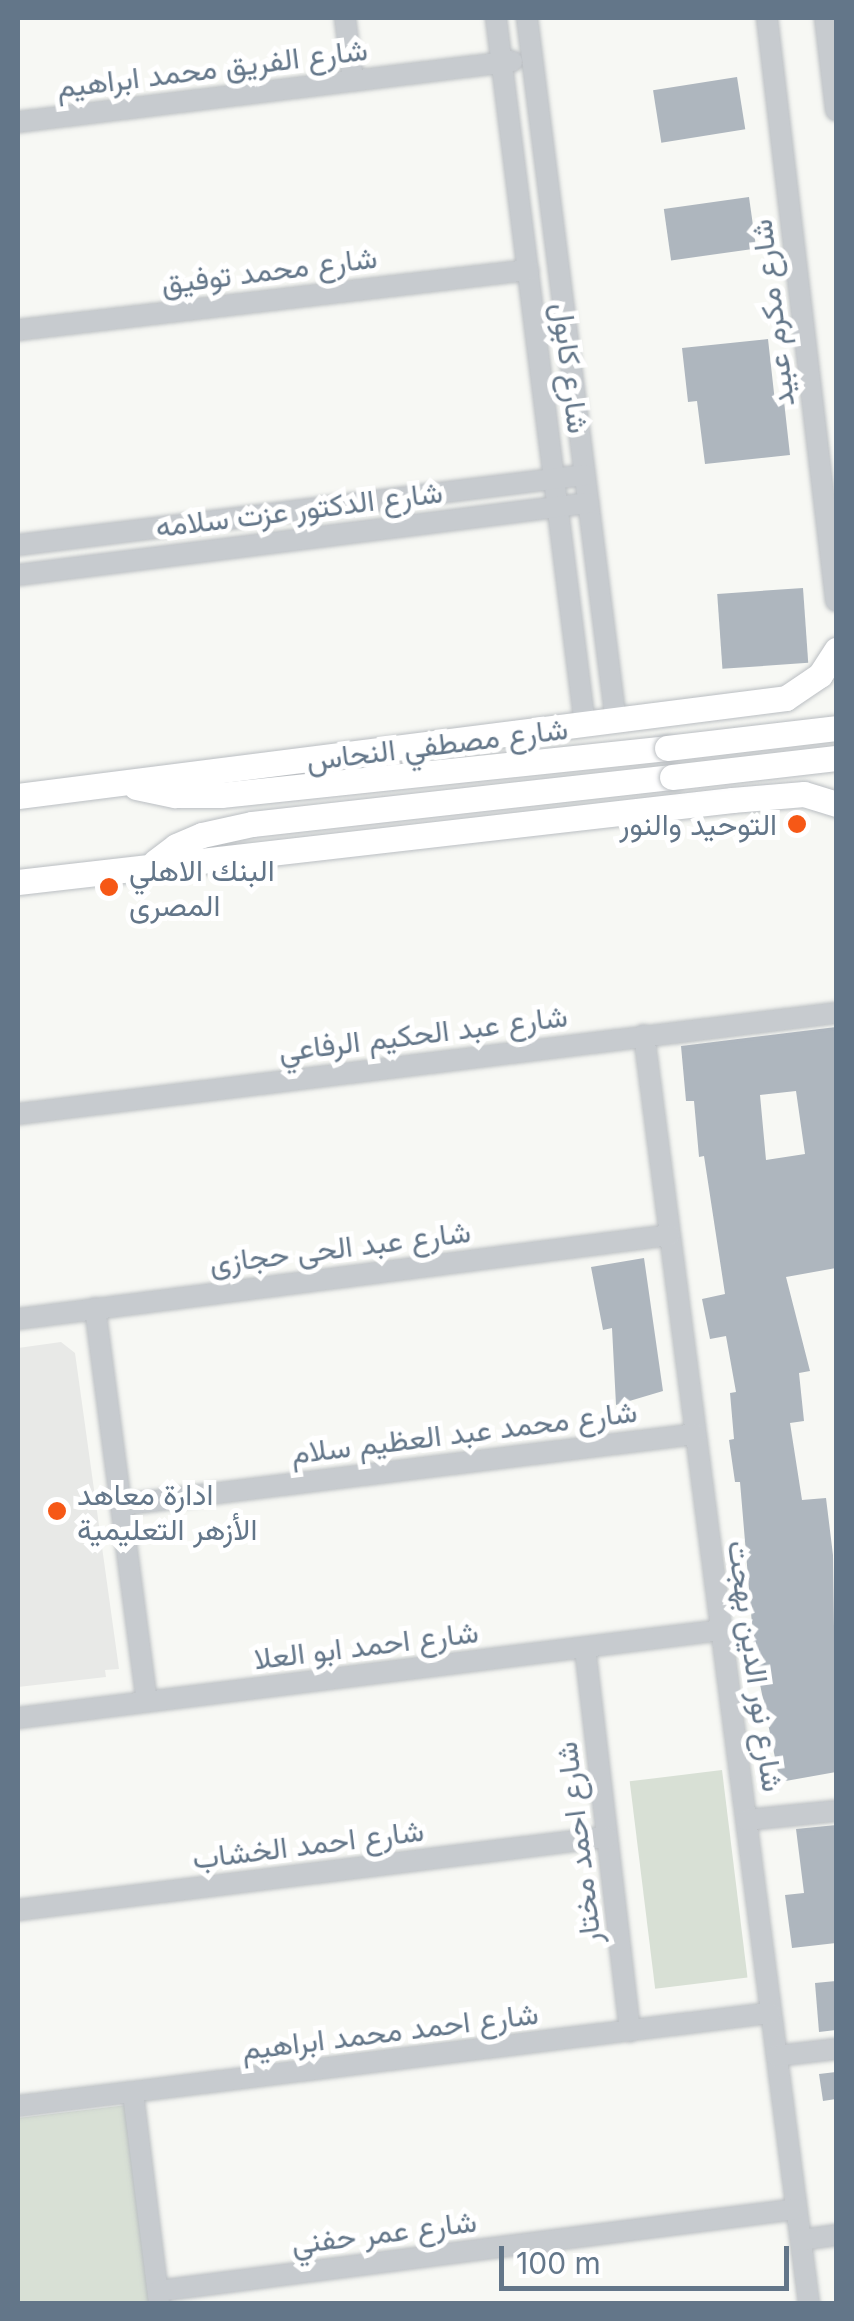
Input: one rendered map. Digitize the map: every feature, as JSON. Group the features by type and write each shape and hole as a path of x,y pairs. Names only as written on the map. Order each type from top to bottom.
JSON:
{"main road":[{"name":"شارع مصطفي النحاس","path":"18,796 718,710 799,692 820,675 836,650"},
{"path":"718,710 740,724 750,748 747,773 732,800"},
{"path":"124,782 152,793 221,795 836,728"},
{"path":"151,865 176,846 252,824 836,758"},
{"path":"18,882 732,800 804,794 836,804"}],"street":[{"path":"345,18 353,80"},
{"name":"شارع كابول","path":"496,18 585,726"},
{"name":"شارع كابول","path":"527,18 616,722"},
{"name":"شارع مكرم عبيد","path":"768,18 836,593"},
{"path":"826,18 833,42 836,110"},
{"name":"شارع الفريق محمد ابراهيم","path":"18,122 532,58"},
{"name":"شارع محمد توفيق","path":"18,330 528,270"},
{"name":"شارع الدكتور عزت سلامه","path":"18,545 585,475"},
{"name":"شارع الدكتور عزت سلامه","path":"18,575 588,502"},
{"name":"شارع عبد الحكيم الرفاعي","path":"18,1114 836,1012"},
{"name":"شارع نور الدين بهجت","path":"644,1036 809,2304"},
{"name":"شارع عبد الحى حجازى","path":"18,1319 670,1235"},
{"path":"95,1308 148,1702"},
{"name":"شارع محمد عبد العظيم سلام","path":"122,1505 696,1434"},
{"name":"شارع احمد ابو العلا","path":"18,1718 722,1630"},
{"name":"شارع احمد مختار","path":"586,1648 630,2031"},
{"path":"747,1820 836,1811"},
{"name":"شارع احمد الخشاب","path":"18,1910 606,1837"},
{"name":"شارع احمد محمد ابراهيم","path":"18,2106 770,2013"},
{"path":"777,2056 836,2049"},
{"name":"شارع عمر حفني","path":"132,2094 159,2297 796,2209"},
{"path":"801,2240 836,2235"}],"shaded area":[{"name":"ادارة معاهد الأزهر التعليمية","path":"61,1342 75,1353 119,1669 105,1670 106,1677 18,1687 18,1348"},
{"path":"722,1770 747,1977 655,1989 630,1781"},
{"path":"127,2105 151,2303 18,2303 18,2118"}],"building":[{"path":"737,77 745,129 661,143 653,90"},
{"path":"749,197 756,248 671,260 664,209"},
{"path":"768,339 775,402 784,401 790,455 705,464 697,401 688,402 682,348"},
{"path":"803,588 808,663 722,669 717,594"},
{"path":"836,1027 836,1268 786,1277 810,1371 799,1373 804,1421 790,1423 802,1500 826,1498 833,1555 836,1772 780,1782 755,1660 740,1482 735,1482 729,1440 734,1439 730,1393 736,1392 726,1336 710,1339 702,1299 725,1294 704,1156 699,1157 694,1101 686,1101 681,1046","holes":["796,1091 805,1154 766,1160 760,1095"]},
{"path":"644,1258 663,1391 616,1405 612,1328 603,1330 591,1267"},
{"path":"836,1825 836,1943 792,1948 785,1895 804,1893 796,1829"},
{"path":"836,1981 836,2030 819,2032 815,1983"},
{"path":"836,2072 836,2099 823,2101 819,2074"}],"place":[{"name":"التوحيد والنور","path":"797,824"},
{"name":"البنك الاهلي المصرى","path":"109,887"},
{"name":"ادارة معاهد الأزهر التعليمية","path":"57,1511"}]}
